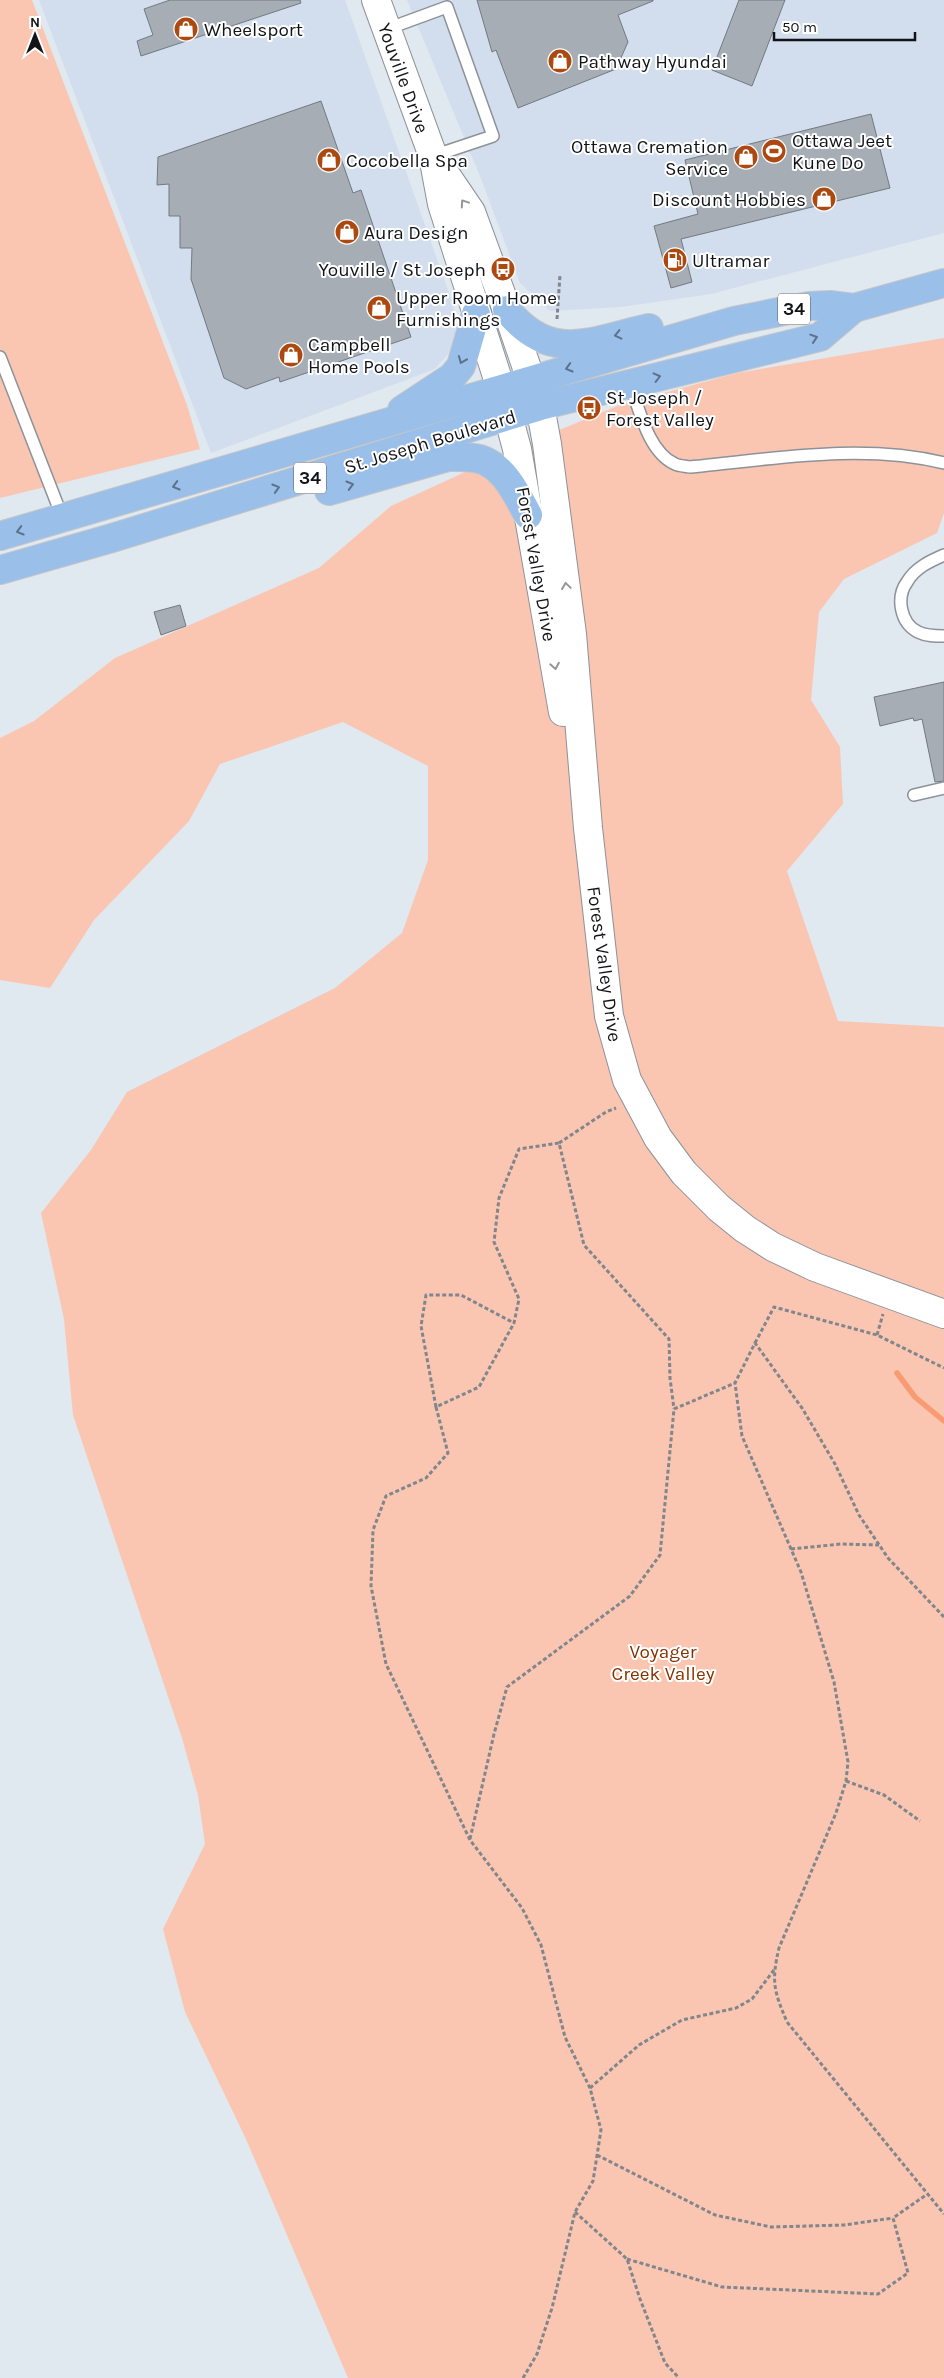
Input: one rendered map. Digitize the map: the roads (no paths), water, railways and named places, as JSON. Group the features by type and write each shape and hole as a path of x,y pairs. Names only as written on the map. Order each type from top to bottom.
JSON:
{"main road":[{"name":"St. Joseph Boulevard","path":"0,536 376,427 530,379 734,321 809,306 830,305 854,308 944,283"},
{"name":"St. Joseph Boulevard","path":"0,570 112,538 540,406 820,337 854,308"},
{"path":"507,310 522,327 546,342 570,346 696,317 734,321"},
{"path":"376,427 452,377 461,366 476,314"},
{"path":"0,581 20,581 448,457 486,460 512,487 528,515"}],"street":[{"name":"Youville Drive","path":"376,0 433,156 442,204 501,389"},
{"name":"Youville Drive","path":"433,156 470,212 507,310 540,406"},
{"name":"Forest Valley Drive","path":"501,389 528,515 568,744 588,828"},
{"name":"Forest Valley Drive","path":"540,406 547,444 572,634 588,828 609,1016 620,1059 638,1100 658,1138 684,1173 719,1208 745,1229 773,1247 815,1267 944,1314"}],"lane":[{"path":"386,28 447,6 493,136 433,156"},
{"path":"0,357 63,519"},
{"path":"630,384 651,437 665,457 675,464 690,467 816,454 881,454 944,463"},
{"path":"944,555 917,570 906,582 900,597 901,610 907,624 916,632 944,636"},
{"path":"914,796 944,788"}],"waterway":[{"path":"897,1373 915,1397 944,1421"}],"place":[{"name":"Wheelsport","path":"186,29"},
{"name":"Pathway Hyundai","path":"560,61"},
{"name":"Ottawa Jeet Kune Do","path":"774,151"},
{"name":"Ottawa Cremation Service","path":"746,157"},
{"name":"Cocobella Spa","path":"329,160"},
{"name":"Discount Hobbies","path":"824,199"},
{"name":"Aura Design","path":"347,232"},
{"name":"Ultramar","path":"675,260"},
{"name":"Youville / St Joseph","path":"503,269"},
{"name":"Upper Room Home Furnishings","path":"379,308"},
{"name":"Campbell Home Pools","path":"291,355"},
{"name":"St Joseph / Forest Valley","path":"589,408"}],"park label":[{"name":"Voyager Creek Valley","path":"663,1662"}]}
